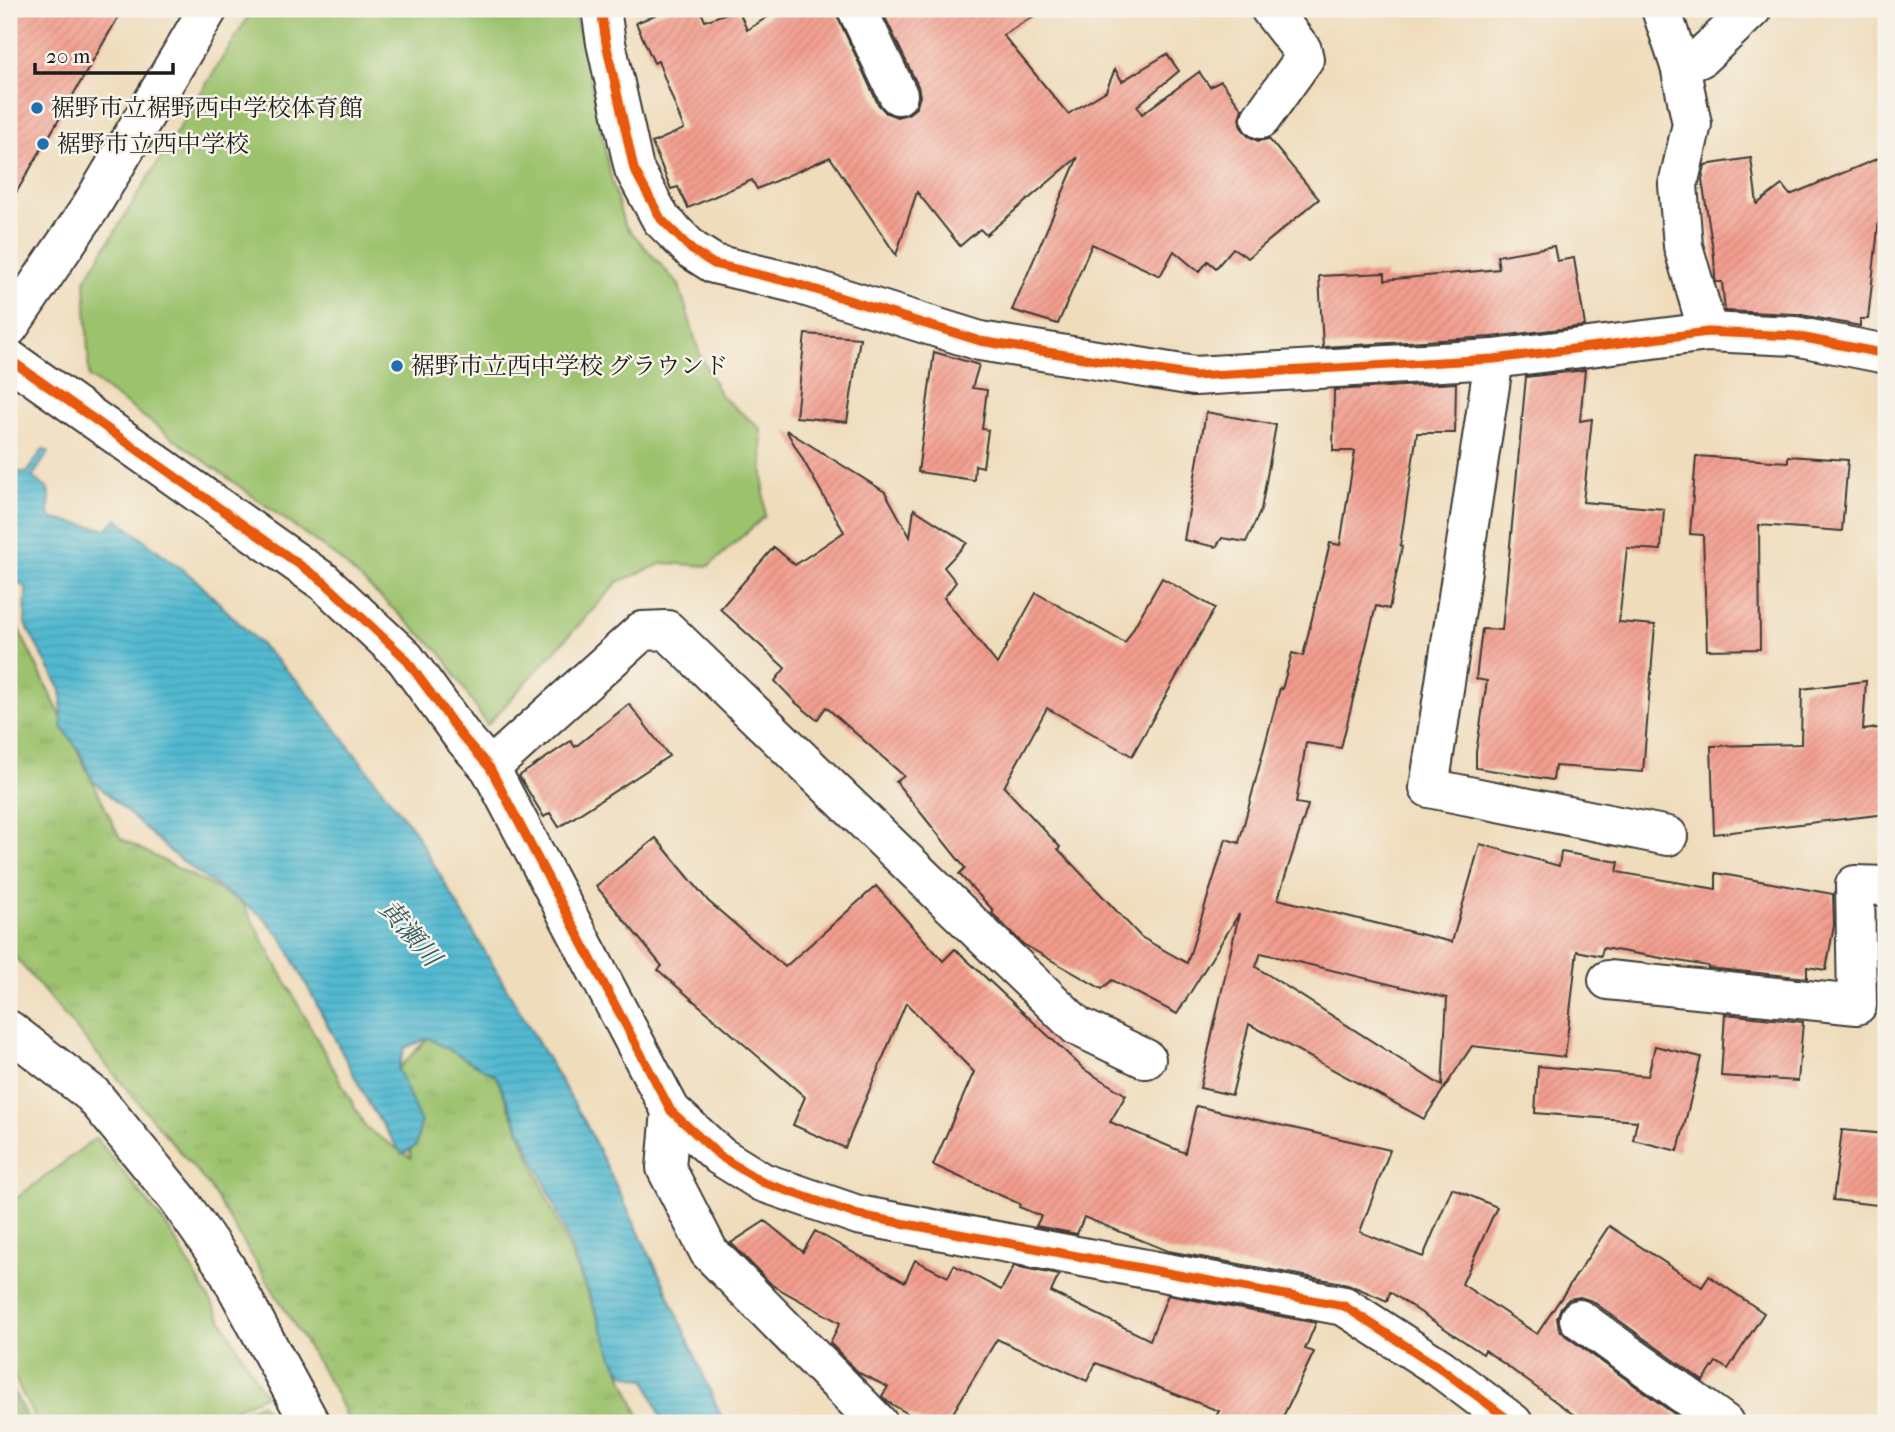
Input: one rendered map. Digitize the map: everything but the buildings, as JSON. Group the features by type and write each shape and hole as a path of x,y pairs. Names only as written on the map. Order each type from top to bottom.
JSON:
{"street":[{"path":"9,327 90,208 208,9"},
{"path":"601,9 634,169 661,219 692,250 714,264 794,284 980,341 1194,376 1494,359 1708,332 1795,336 1886,354"},
{"path":"857,9 898,95"},
{"path":"1261,119 1304,59 1302,50 1270,9"},
{"path":"1661,9 1680,66 1692,124 1678,185 1683,246 1708,332"},
{"path":"1680,66 1700,58 1752,9"},
{"path":"9,359 324,582 405,658 462,736 490,768 671,1111 720,1156 762,1182 858,1215 1344,1306 1440,1368 1513,1423"},
{"path":"1494,359 1429,788 1668,836"},
{"path":"490,768 642,631 667,630 1077,1026 1146,1059"},
{"path":"1608,980 1857,1005 1856,885 1886,887"},
{"path":"9,1030 93,1095 178,1199 225,1266 310,1423"},
{"path":"671,1111 666,1168 709,1252 878,1423"},
{"path":"1579,1319 1724,1423"}],"green space":[{"name":"裾野市立西中学校 グラウンド","path":"253,9 572,9 581,34 611,178 624,224 679,285 700,355 721,396 761,429 765,516 709,566 663,563 618,582 487,725 441,653 338,558 89,377 85,280"},
{"path":"9,609 120,838 242,902 366,1128 411,1158 398,1069 428,1038 496,1076 642,1423 349,1423 333,1388 209,1186 9,950"},
{"path":"96,1138 169,1229 265,1395 206,1423 37,1423 9,1367 9,1204"},
{"path":"9,1383 30,1423 9,1423"},
{"path":"261,1403 276,1423 218,1423"}],"water":[{"name":"黄瀬川","path":"43,449 49,452 32,477 48,489 48,512 53,519 106,529 117,519 196,580 303,687 413,829 586,1124 665,1286 724,1423 663,1423 646,1380 624,1374 615,1362 553,1201 496,1076 428,1038 405,1048 398,1069 421,1123 416,1146 402,1154 370,1106 282,938 261,915 173,854 92,780 79,751 62,727 61,690 25,624 26,588 9,576 9,470 27,473"}],"cycle path":[{"path":"601,9 634,169 661,219 692,250 714,264 794,283 980,341 1194,376 1494,359 1708,332 1795,336 1886,354"},
{"path":"9,359 324,582 405,658 462,736 490,768 671,1111 720,1156 762,1182 858,1215 1344,1306 1440,1368 1513,1423"}],"place":[{"name":"裾野市立裾野西中学校体育館","path":"37,108"},
{"name":"裾野市立西中学校","path":"43,144"},
{"name":"裾野市立西中学校 グラウンド","path":"397,366"}]}
